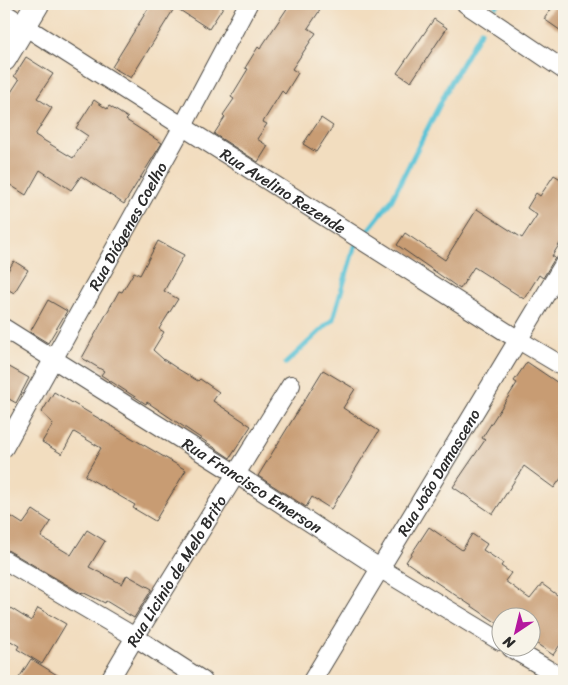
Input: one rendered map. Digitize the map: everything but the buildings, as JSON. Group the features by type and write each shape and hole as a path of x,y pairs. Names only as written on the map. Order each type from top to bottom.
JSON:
{"main road":[{"path":"4,59 36,4"}],"street":[{"name":"Rua Diógenes Coelho","path":"4,448 183,126 248,4"},
{"path":"466,4 564,70"},
{"name":"Rua Avelino Rezende","path":"4,13 564,367"},
{"name":"Rua João Damasceno","path":"312,681 564,264"},
{"name":"Rua Francisco Emerson","path":"4,328 236,474 381,569 490,635"},
{"name":"Rua Licinio de Melo Brito","path":"109,681 291,385"},
{"path":"4,560 135,637 203,681"},
{"path":"528,658 564,679"}],"waterway":[{"path":"286,363 333,319 354,248 391,201 451,82 481,31"}]}
